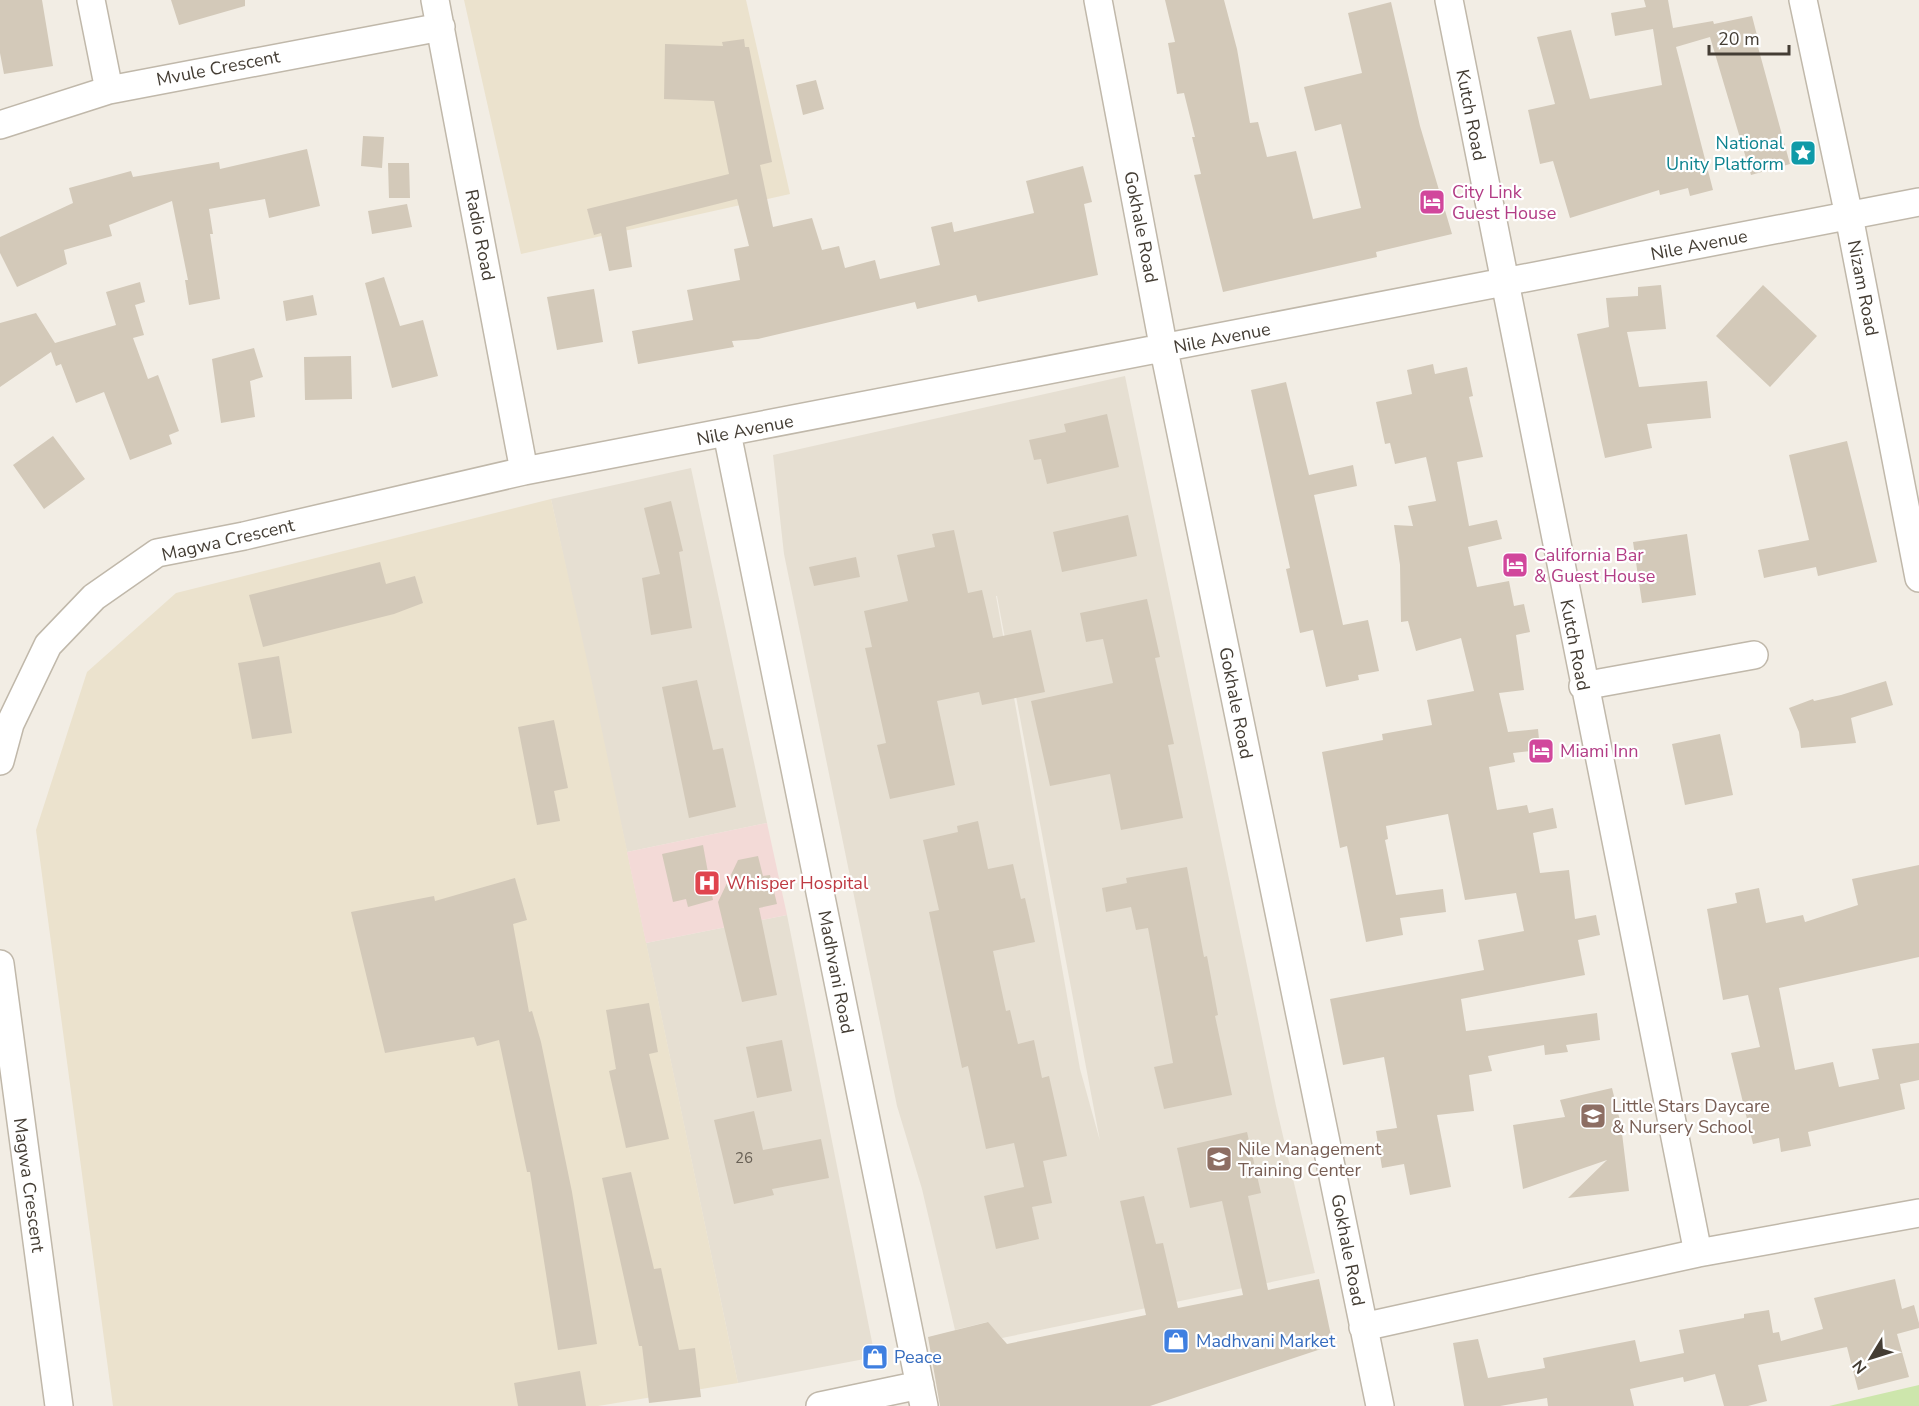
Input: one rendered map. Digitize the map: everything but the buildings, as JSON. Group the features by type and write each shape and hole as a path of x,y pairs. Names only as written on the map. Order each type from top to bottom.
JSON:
{"street":[{"path":"92,0 109,90"},
{"name":"Radio Road","path":"435,0 524,471"},
{"name":"Gokhale Road","path":"1098,0 1164,350 1380,1406"},
{"name":"Kutch Road","path":"1449,0 1583,686 1698,1253"},
{"name":"Nizam Road","path":"1803,0 1849,216 1919,578"},
{"name":"Mvule Crescent","path":"0,125 109,90 441,27"},
{"name":"Nile Avenue","path":"524,471 1164,350 1919,202"},
{"name":"Madhvani Road","path":"727,433 922,1396"},
{"name":"Magwa Crescent","path":"0,761 10,724 48,645 94,597 157,553 244,536 524,471"},
{"path":"1583,686 1754,655"},
{"name":"Magwa Crescent","path":"0,964 59,1406"},
{"path":"1363,1327 1698,1253 1919,1213"},
{"path":"820,1406 922,1396"}],"shaded area":[{"path":"464,0 746,0 790,194 521,254"},
{"path":"1125,376 1276,1106 1315,1273 1002,1338 987,1322 955,1330 922,1189 897,1106 784,554 773,455","holes":["997,596 1100,1141 1080,1069"]},
{"path":"691,468 767,823 627,852 551,499"},
{"path":"551,499 591,678 738,1383 598,1406 113,1406 36,830 87,672 176,593"},
{"name":"Whisper Hospital","path":"767,823 787,915 646,943 627,852"},
{"path":"787,915 875,1357 738,1383 646,943"}],"green space":[{"path":"1919,1385 1919,1406 1829,1406"}],"place":[{"name":"National Unity Platform","path":"1803,153"},
{"name":"City Link Guest House","path":"1432,202"},
{"name":"California Bar & Guest House","path":"1515,565"},
{"name":"Miami Inn","path":"1541,751"},
{"name":"Whisper Hospital","path":"707,883"},
{"name":"Little Stars Daycare & Nursery School","path":"1593,1116"},
{"name":"Nile Management Training Center","path":"1219,1159"},
{"name":"Madhvani Market","path":"1176,1341"},
{"name":"Peace","path":"875,1357"}]}
